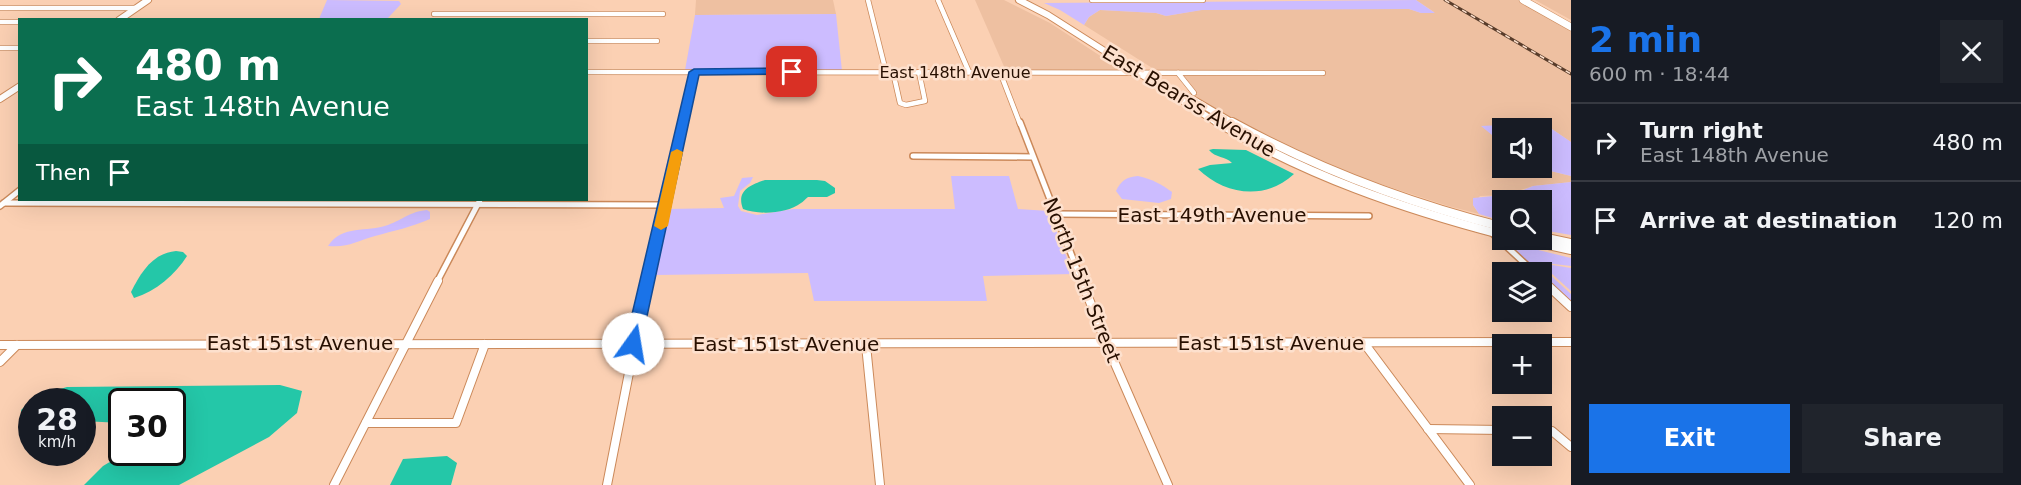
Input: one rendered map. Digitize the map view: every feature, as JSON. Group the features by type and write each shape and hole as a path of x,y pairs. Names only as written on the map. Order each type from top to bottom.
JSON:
{"main road":[{"path":"122,18 148,0"},
{"name":"East Bearss Avenue","path":"1019,0 1048,15 1230,130 1275,154 1395,202 1491,232"},
{"name":"East Bearss Avenue","path":"1029,0 1248,132 1317,166 1404,199 1492,224"},
{"path":"1523,0 1571,27"},
{"path":"1532,0 1571,22"},
{"path":"0,99 18,87"},
{"path":"1552,239 1571,243"},
{"path":"1552,246 1571,250"}],"street":[{"path":"868,0 886,72"},
{"path":"938,0 969,72"},
{"path":"1093,1 1201,0"},
{"path":"0,8 136,8"},
{"path":"434,14 663,14"},
{"path":"582,18 584,14"},
{"path":"0,22 18,22"},
{"path":"588,41 657,41"},
{"path":"0,48 18,48"},
{"name":"East 148th Avenue","path":"588,72 1323,73"},
{"path":"608,485 633,344 694,72"},
{"path":"893,72 900,103 912,105 925,101 918,72"},
{"name":"North 15th Street","path":"1000,72 1106,343 1168,485"},
{"path":"1178,73 1194,93"},
{"path":"913,156 1033,157"},
{"path":"2,204 18,192"},
{"path":"2,204 160,201 666,205"},
{"path":"334,485 479,202"},
{"name":"East 149th Avenue","path":"1054,214 1369,216"},
{"path":"1491,232 1523,262"},
{"path":"1552,289 1571,307"},
{"name":"East 151st Avenue","path":"0,345 1571,342"},
{"path":"0,362 18,344"},
{"path":"366,423 456,423 485,344"},
{"path":"1364,344 1470,485"},
{"path":"866,345 880,485"},
{"path":"1428,429 1492,430"},
{"path":"1552,431 1571,447"}],"shaded area":[{"path":"327,0 399,1 401,4 388,18 319,18"},
{"path":"696,0 833,0 836,14 695,15"},
{"path":"975,0 1004,0 1050,23 1122,70 1006,71"},
{"path":"1416,0 1521,0 1571,29 1571,142 1552,129 1552,118 1492,118 1492,126 1482,126 1492,135 1492,178 1552,178 1552,171 1571,176 1571,182 1533,186 1521,190 1492,190 1492,196 1480,196 1473,205 1479,214 1448,206 1328,167 1214,108 1193,94 1198,94 1182,74 1326,75 1324,72 1157,71 1084,25 1089,17 1100,10 1156,13 1166,16 1201,10 1280,8 1409,9 1421,13 1434,12"},
{"path":"1416,0 1435,13 1421,13 1409,9 1202,10 1166,16 1156,13 1100,10 1089,17 1084,25 1044,3"},
{"path":"1535,0 1571,0 1571,20"},
{"path":"836,14 842,71 685,70 695,15"},
{"path":"1492,125 1492,135 1481,126"},
{"path":"1552,129 1571,142 1571,176 1552,171"},
{"path":"951,176 1009,176 1018,209 1049,211 1073,274 983,276 987,301 814,301 808,273 656,275 668,209 724,208 720,198 734,196 742,178 753,177 750,183 740,191 738,206 741,211 757,215 793,209 955,209"},
{"path":"1138,176 1152,180 1168,189 1172,192 1171,199 1159,203 1122,199 1116,191 1120,184 1128,178"},
{"path":"1571,182 1571,235 1552,232 1552,190 1524,190 1533,186"},
{"path":"1492,196 1492,218 1479,214 1473,205 1473,198"},
{"path":"427,210 430,212 430,219 347,245 328,246 334,239 348,232 380,227 416,212"},
{"path":"1514,250 1538,250 1571,258 1571,266 1552,262 1527,262"},
{"path":"1552,265 1571,268 1571,291 1552,274"},
{"path":"1552,277 1571,294 1571,303 1552,285"}],"water":[{"path":"1209,150 1246,150 1294,174 1283,183 1258,191 1245,191 1220,185 1198,169 1210,165 1232,163"},
{"path":"765,180 825,181 835,188 835,193 827,197 808,197 795,207 780,211 764,213 743,209 741,198 743,193 754,184"},
{"path":"176,251 183,252 187,256 177,270 157,287 134,298 131,292 149,265 161,255"},
{"path":"280,385 302,391 297,413 269,437 179,485 84,485 108,463 108,466 186,466 186,388 108,388 108,422 96,422 96,388 64,388"},
{"path":"447,456 457,463 451,485 390,485 403,459"}],"railway":[{"path":"1445,0 1571,74"}],"slow traffic":[{"path":"661,226 677,152"}],"route":[{"path":"633,344 676,162 694,72 792,72"}]}
